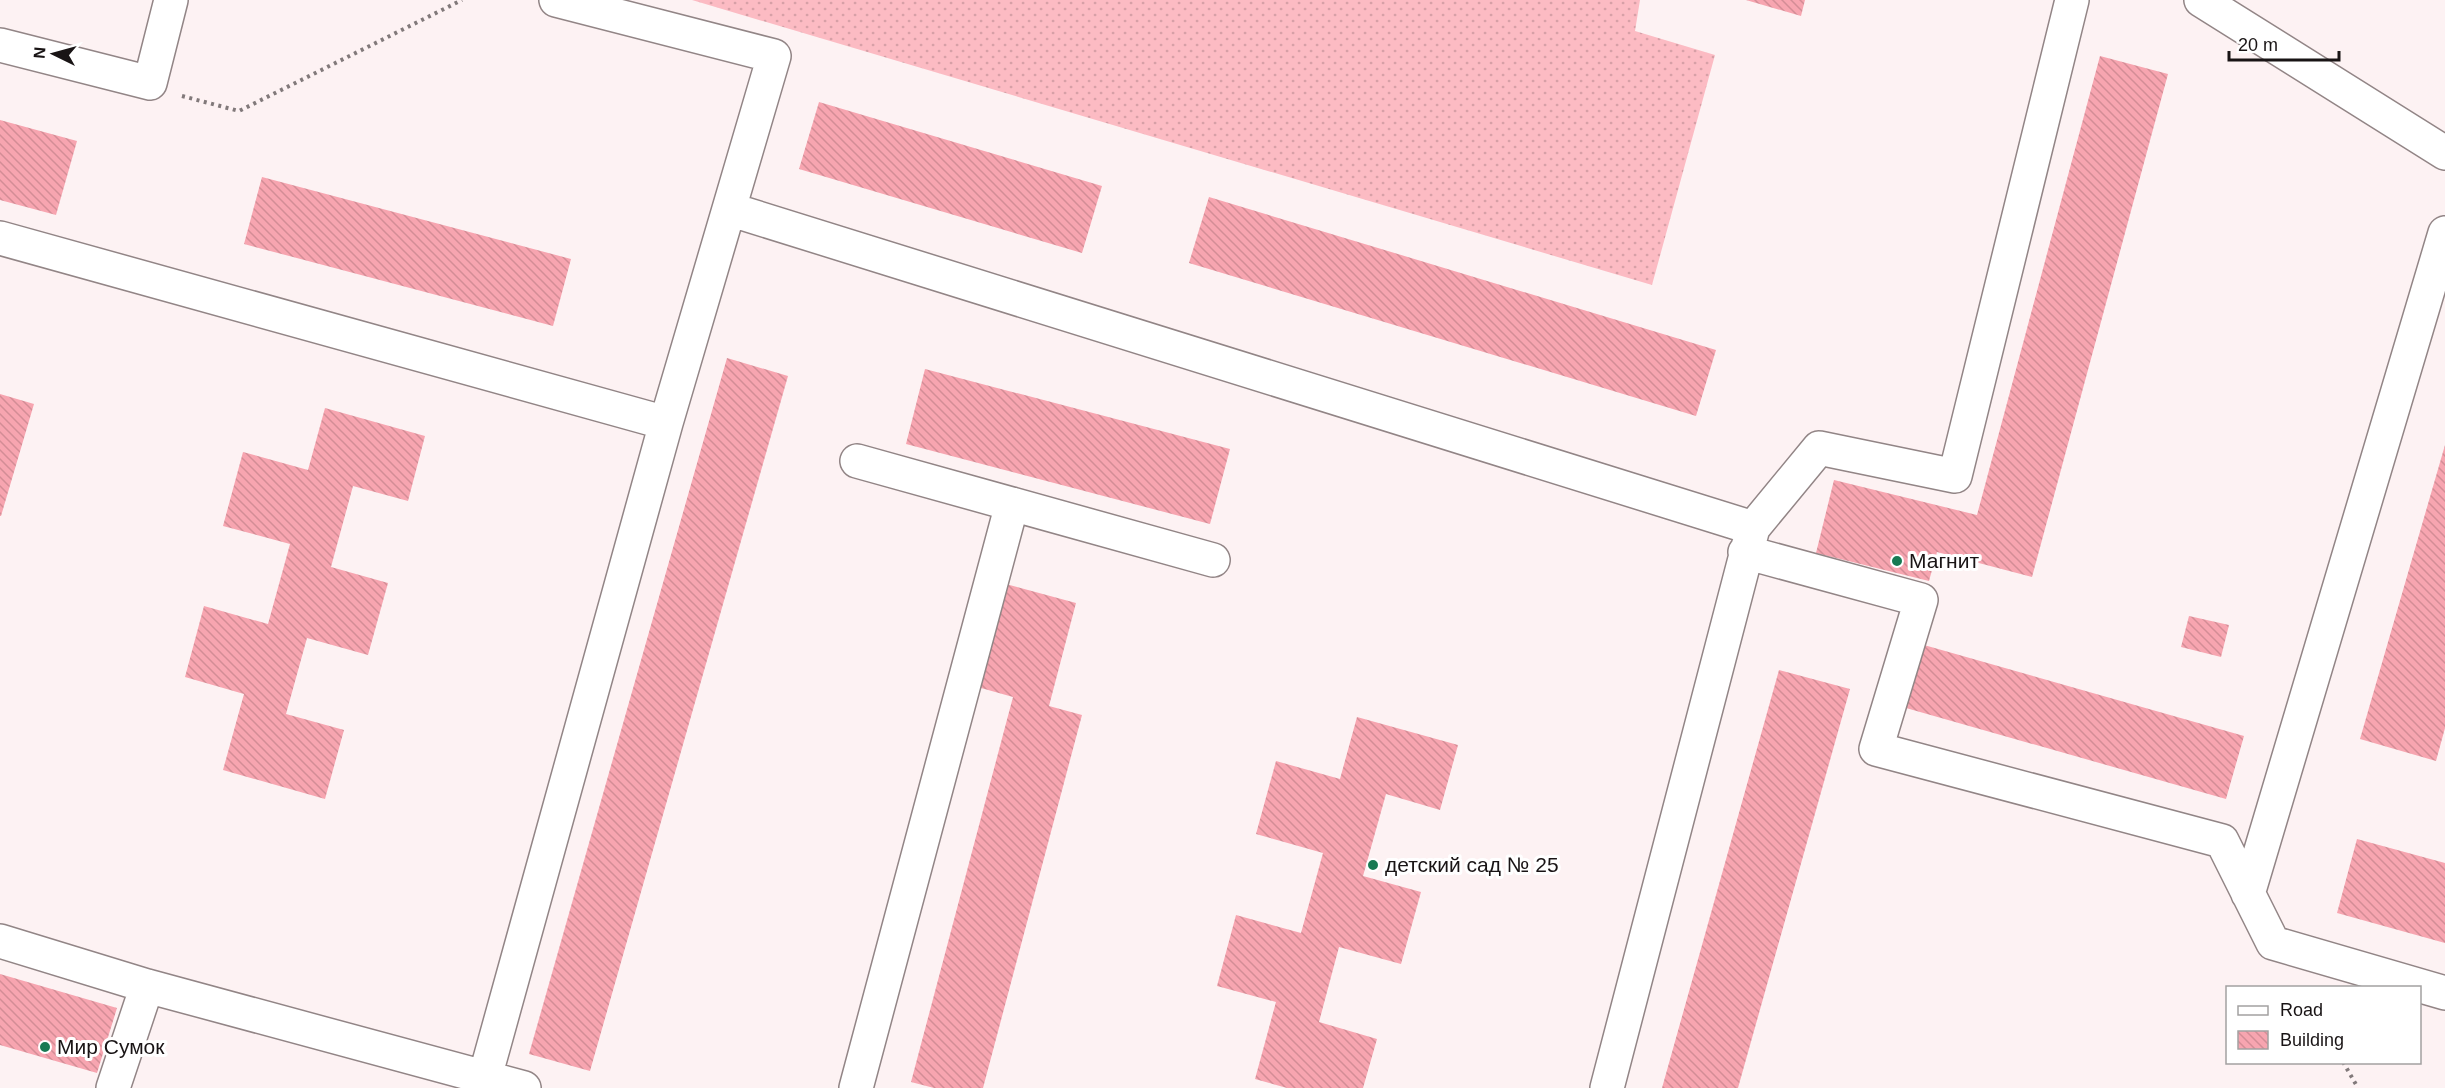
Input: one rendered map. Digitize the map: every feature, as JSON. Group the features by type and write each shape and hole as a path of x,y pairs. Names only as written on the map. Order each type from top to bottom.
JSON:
{"lane":[{"path":"0,45 150,83 171,0"},
{"path":"483,1082 666,423 774,56 556,0"},
{"path":"1607,1088 1749,540 1819,448 1955,476 2072,0"},
{"path":"2201,0 2445,153"},
{"path":"729,209 1749,540 1921,600 1875,749 2222,841 2273,943 2421,986"},
{"path":"2248,894 2445,233"},
{"path":"0,238 666,423"},
{"path":"857,461 1212,560"},
{"path":"856,1088 1012,504"},
{"path":"0,941 147,986 483,1082 524,1088"},
{"path":"113,1088 147,986"},
{"path":"2421,986 2445,993"}],"path":[{"path":"174,93 239,111 462,0"},
{"path":"2344,1064 2358,1088"}],"shaded area":[{"path":"692,0 1640,0 1635,31 1715,55 1652,285"}],"building":[{"path":"1746,0 1805,0 1801,16"},
{"path":"2100,56 2168,74 2032,577 1937,552 1929,581 1816,553 1834,480 1977,515"},
{"path":"819,102 1102,186 1082,253 799,169"},
{"path":"0,120 77,141 56,215 0,200"},
{"path":"262,177 571,259 553,326 244,244"},
{"path":"1209,197 1716,350 1696,416 1189,263"},
{"path":"727,358 788,376 590,1071 529,1054"},
{"path":"925,369 1230,449 1210,524 906,444"},
{"path":"0,394 34,404 1,516 0,516"},
{"path":"325,408 425,436 408,501 353,486 331,567 388,583 368,655 307,638 286,714 344,730 325,799 223,770 244,694 185,677 204,606 268,624 290,544 223,526 243,452 308,470"},
{"path":"2445,445 2445,728 2436,761 2360,739"},
{"path":"1002,583 1076,603 1049,706 1082,715 983,1088 934,1088 911,1082 1013,697 974,686"},
{"path":"2189,616 2229,625 2221,657 2181,647"},
{"path":"1924,645 2244,736 2226,799 1906,708"},
{"path":"1779,670 1850,689 1738,1088 1662,1088"},
{"path":"1357,717 1458,745 1440,810 1386,794 1363,876 1421,892 1401,964 1339,947 1319,1022 1377,1039 1363,1088 1287,1088 1255,1079 1276,1002 1217,986 1236,915 1301,933 1323,853 1256,834 1276,761 1340,779"},
{"path":"2357,839 2445,863 2445,943 2337,913"},
{"path":"0,974 117,1008 97,1073 0,1045"}],"place":[{"name":"Магнит","path":"1897,561"},
{"name":"детский сад № 25","path":"1373,865"},
{"name":"Мир Сумок","path":"45,1047"}]}
